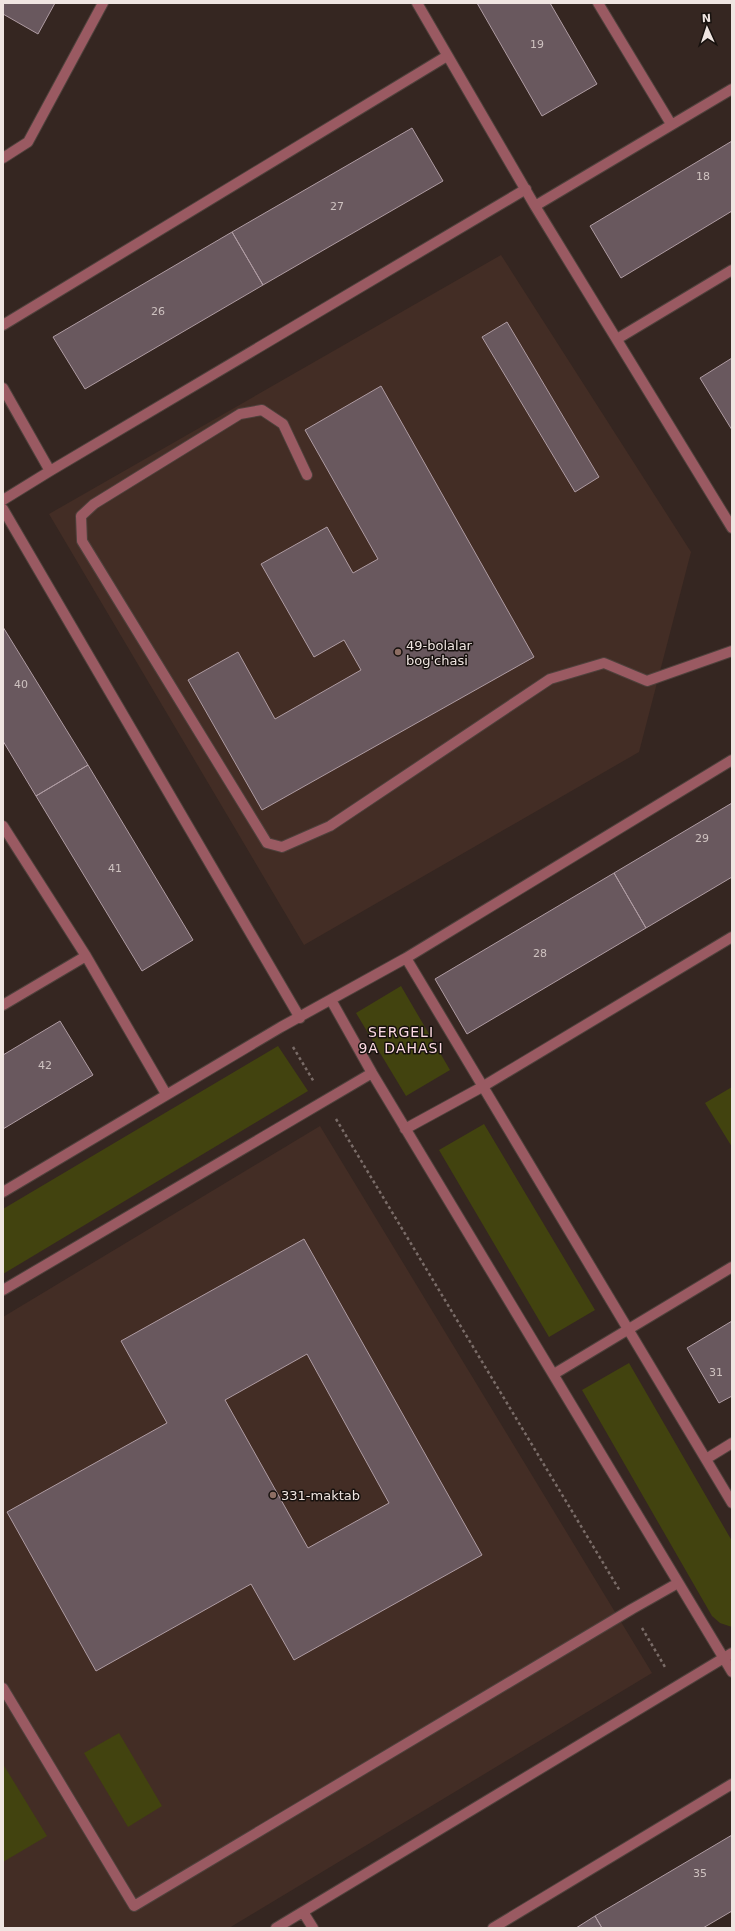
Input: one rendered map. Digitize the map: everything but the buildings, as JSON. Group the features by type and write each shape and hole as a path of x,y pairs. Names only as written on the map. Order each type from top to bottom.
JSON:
{"street":[{"path":"3,158 28,142 103,3"},
{"path":"417,3 535,206 732,528"},
{"path":"598,3 670,124"},
{"path":"3,325 447,56"},
{"path":"535,206 670,124 732,89"},
{"path":"3,500 526,189"},
{"path":"617,339 732,270"},
{"path":"3,388 50,471"},
{"path":"307,475 283,424 262,410 240,414 94,504 81,516 82,541 267,843 282,847 330,826 550,679 604,663 647,681 732,651"},
{"path":"3,509 300,1018"},
{"path":"3,1192 166,1094 406,958 732,760"},
{"path":"3,826 86,956 166,1094"},
{"path":"405,1129 482,1087 732,937"},
{"path":"3,1005 86,956"},
{"path":"406,958 627,1330 732,1503"},
{"path":"331,1000 405,1129 554,1374 678,1583 728,1655 732,1672"},
{"path":"3,1290 325,1099 372,1073"},
{"path":"554,1374 732,1267"},
{"path":"706,1459 732,1443"},
{"path":"3,1688 134,1906 678,1583"},
{"path":"276,1928 728,1655"},
{"path":"493,1928 732,1784"},
{"path":"303,1912 313,1928"}],"path":[{"path":"281,1028 632,1609 676,1686"}],"shaded area":[{"name":"49-bolalar bog'chasi","path":"501,255 691,552 639,752 304,945 49,514"},
{"path":"401,986 450,1070 406,1096 356,1013"},
{"path":"278,1046 308,1091 3,1274 3,1209"},
{"path":"732,1087 732,1147 705,1103"},
{"path":"484,1124 595,1310 549,1337 439,1150"},
{"name":"331-maktab","path":"320,1126 652,1673 229,1928 3,1928 3,1317"},
{"path":"629,1363 732,1541 732,1627 720,1623 712,1616 582,1390"},
{"path":"119,1733 162,1806 128,1827 84,1753"},
{"path":"3,1764 47,1836 3,1862"}],"place":[{"name":"49-bolalar bog'chasi","path":"398,652"},
{"name":"331-maktab","path":"273,1495"}],"district":[{"name":"SERGELI 9A DAHASI","path":"401,1040"}]}
